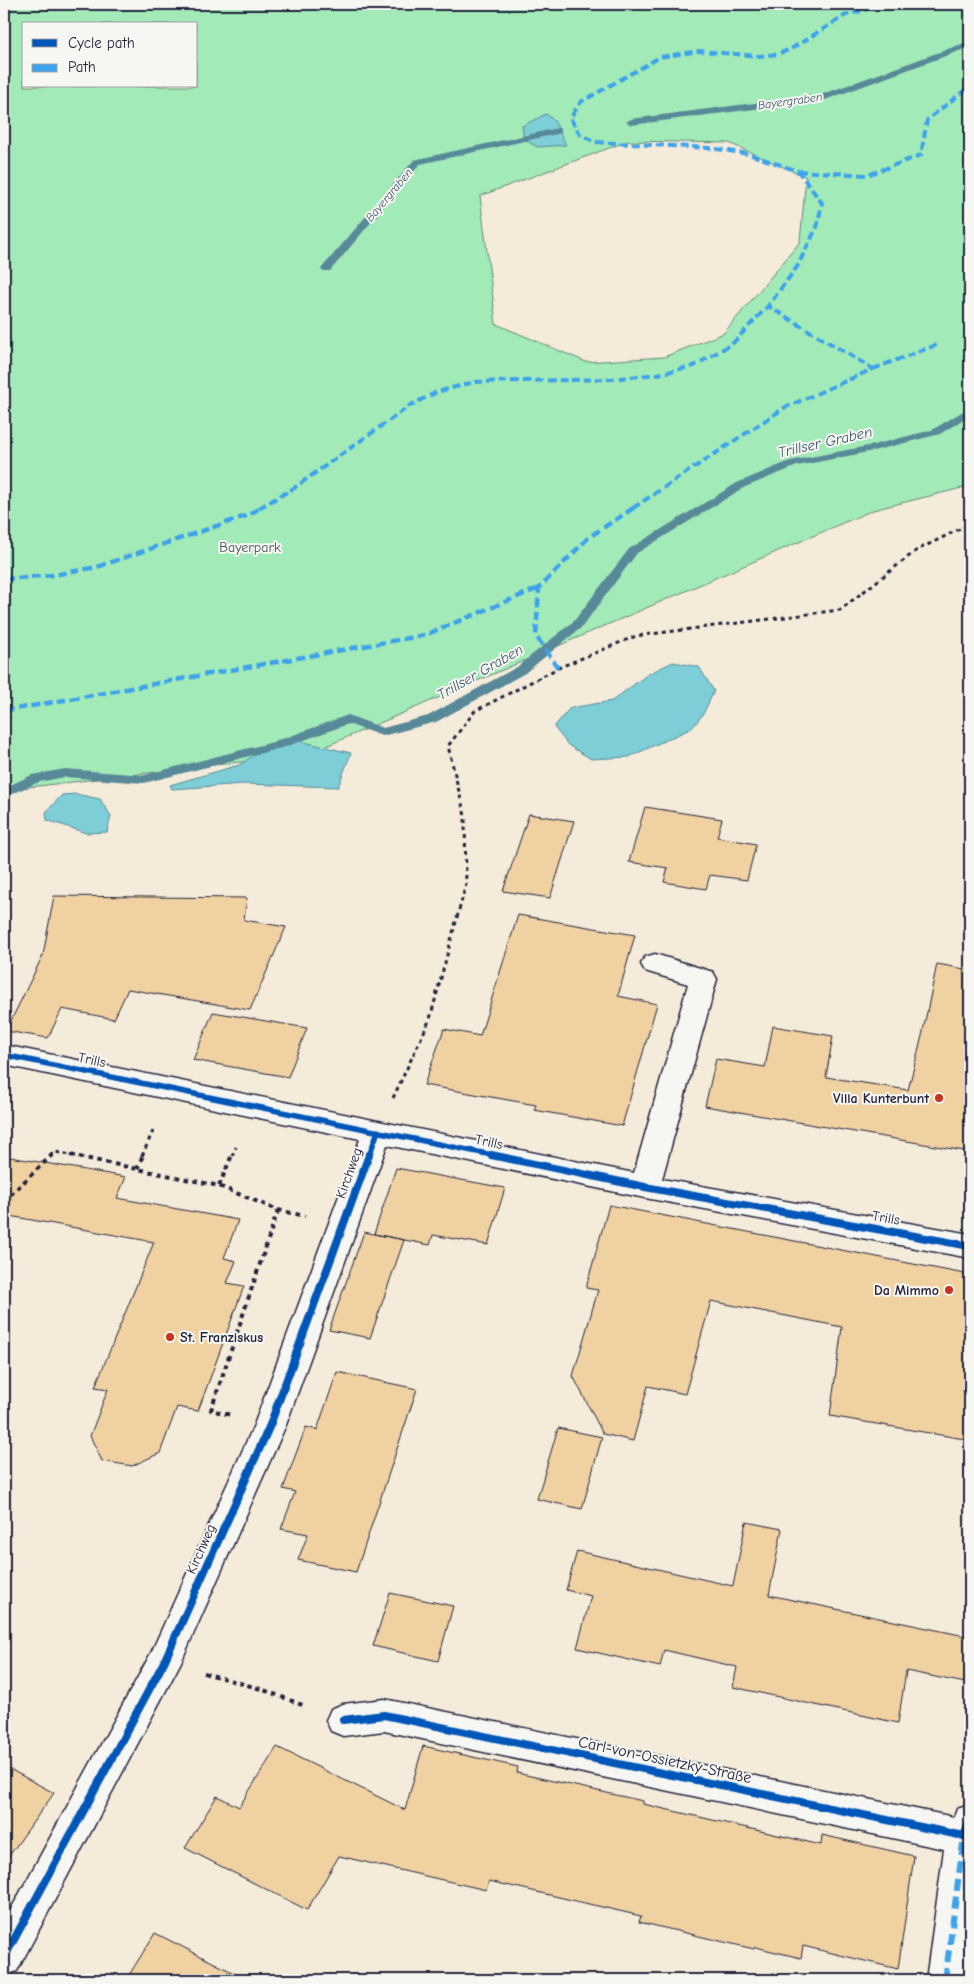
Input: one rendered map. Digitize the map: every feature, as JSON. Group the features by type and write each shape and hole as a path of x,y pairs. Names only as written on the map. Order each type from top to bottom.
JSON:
{"street":[{"path":"645,1187 703,979 655,964"},
{"name":"Trills","path":"4,1054 645,1187 970,1246"},
{"name":"Kirchweg","path":"4,1958 164,1662 270,1425 378,1131"},
{"name":"Carl-von-Ossietzky-Straße","path":"343,1720 384,1715 967,1828 945,1980"}],"path":[{"path":"378,1131 430,1019 466,884 465,816 448,746 475,711 558,668 636,636 840,610 916,550 970,524"},
{"path":"138,1169 153,1131"},
{"path":"219,1186 236,1146"},
{"path":"4,1201 55,1152 219,1186 278,1210 211,1410 270,1425"},
{"path":"198,1671 261,1689"}],"green space":[{"name":"Bayerpark","path":"4,4 970,4 970,486 873,510 308,754 4,790","holes":["628,141 729,143 806,177 800,242 724,333 664,357 586,362 496,324 480,196"]}],"water":[{"path":"546,114 554,120 566,145 537,147 524,139 522,126"},
{"path":"673,662 699,667 714,691 703,714 692,728 629,757 591,759 568,745 554,727 570,708 612,701 648,674"},
{"path":"291,739 351,753 338,787 244,784 172,789 170,785 239,765 277,740"},
{"path":"76,794 100,799 111,816 107,832 86,833 47,820 46,812 62,795"}],"building":[{"path":"645,807 722,819 717,837 756,844 747,880 710,875 706,889 664,882 668,868 629,862"},
{"path":"529,814 574,821 550,898 503,891"},
{"path":"54,896 247,898 244,920 286,927 250,1010 128,989 114,1019 62,1009 48,1038 6,1031 43,955"},
{"path":"518,915 635,935 618,996 657,1004 622,1126 534,1110 536,1105 424,1085 444,1029 480,1036"},
{"path":"937,964 970,970 970,1152 705,1106 716,1059 765,1067 773,1026 833,1036 826,1077 908,1090 922,1036"},
{"path":"213,1012 307,1028 288,1077 193,1060"},
{"name":"St. Franziskus","path":"4,1156 126,1177 117,1198 238,1220 224,1258 236,1261 227,1283 244,1286 198,1411 177,1407 160,1453 132,1466 102,1461 90,1436 108,1389 95,1387 154,1242 4,1215"},
{"path":"396,1168 505,1188 488,1245 433,1235 430,1245 374,1234"},
{"path":"609,1205 970,1275 970,1440 830,1416 842,1327 711,1301 685,1394 648,1386 633,1441 603,1434 573,1376 598,1290 586,1288"},
{"path":"364,1232 404,1240 370,1338 329,1330"},
{"path":"337,1372 417,1389 356,1572 298,1560 308,1534 281,1529 295,1492 283,1489 306,1427 317,1430"},
{"path":"558,1428 602,1437 582,1509 537,1499"},
{"path":"746,1522 782,1529 769,1595 970,1637 970,1684 906,1671 898,1723 733,1687 737,1667 664,1650 660,1667 577,1648 591,1596 566,1590 577,1551 733,1586"},
{"path":"390,1593 453,1606 438,1661 373,1646"},
{"path":"423,1746 518,1767 517,1773 643,1801 643,1804 821,1845 822,1835 914,1856 898,1969 803,1946 801,1958 755,1947 754,1949 639,1922 641,1916 489,1881 486,1890 339,1856 307,1910 185,1848 217,1796 239,1807 277,1747 405,1810"},
{"path":"4,1766 54,1793 4,1863"},
{"path":"155,1933 248,1980 126,1980"}],"waterway":[{"name":"Bayergraben","path":"631,122 825,97 970,44"},
{"name":"Bayergraben","path":"326,269 417,162 558,131"},
{"name":"Trillser Graben","path":"4,793 36,778 65,773 144,779 281,744 348,719 382,732 432,719 521,670 578,624 633,551 741,485 794,463 873,448 936,432 970,410"}],"marked path":[{"path":"4,579 54,575 97,567 246,516 294,488 411,405 437,392 474,382 611,379 658,374 694,366 733,343 768,306 797,267 817,227 822,203 798,171 749,154 710,148 595,142 580,134 570,118 581,102 660,57 699,51 759,56 778,54 791,49 846,15 886,4"},
{"path":"798,171 868,175 921,155 927,120 970,86"},
{"path":"558,668 536,636 539,588 589,537 784,408 873,369 768,306"},
{"path":"873,369 939,344"},
{"path":"4,711 425,635 539,588"},
{"path":"945,1980 964,1836"}],"cycle path":[{"path":"4,1055 645,1187 970,1246"},
{"path":"4,1958 164,1662 270,1425 378,1131"},
{"path":"343,1720 384,1715 964,1836 970,1821"}],"place":[{"name":"Villa Kunterbunt","path":"939,1098"},
{"name":"Da Mimmo","path":"949,1290"},
{"name":"St. Franziskus","path":"170,1337"}]}
